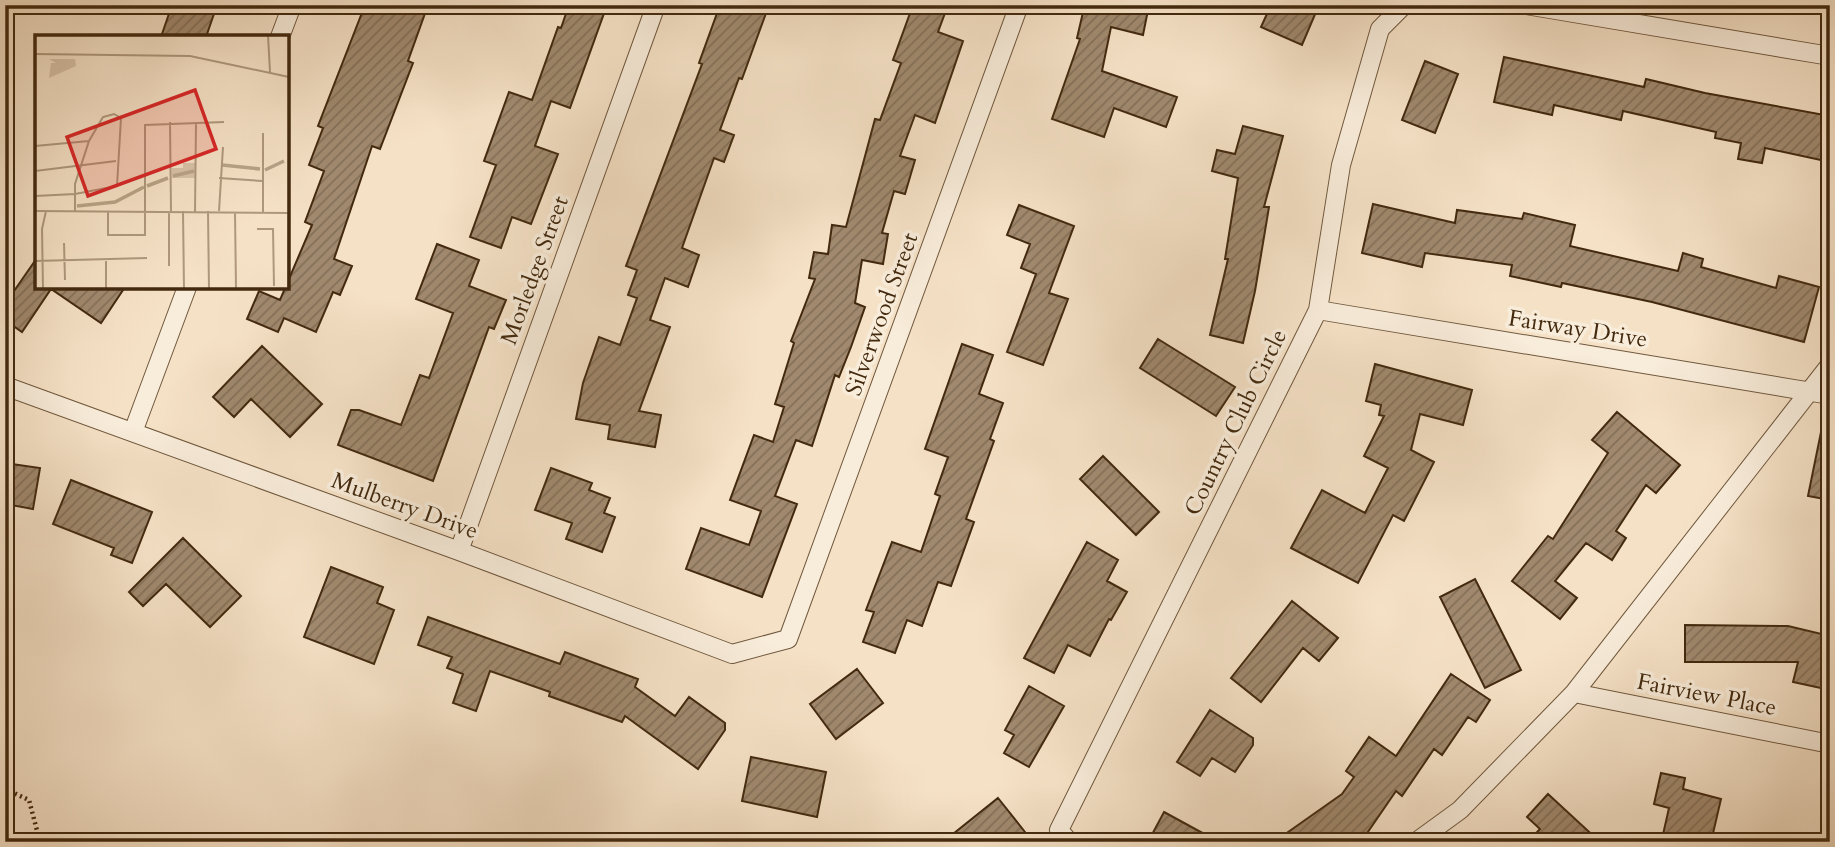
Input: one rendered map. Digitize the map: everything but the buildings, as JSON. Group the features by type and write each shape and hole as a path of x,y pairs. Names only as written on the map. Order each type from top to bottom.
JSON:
{"street":[{"path":"282,35 292,5"},
{"name":"Morledge Street","path":"459,551 656,5"},
{"name":"Silverwood Street","path":"788,639 1019,5"},
{"name":"Country Club Circle","path":"1069,842 1059,830 1318,310 1340,165 1380,29 1404,5"},
{"path":"1527,5 1830,55"},
{"path":"133,432 186,289"},
{"name":"Fairway Drive","path":"1318,310 1830,396"},
{"path":"1416,842 1460,810 1574,693 1830,365"},
{"name":"Mulberry Drive","path":"5,386 459,551 732,654 788,639"},
{"name":"Fairview Place","path":"1574,693 1830,744"}],"path":[{"path":"5,789 29,800 40,842"}]}
